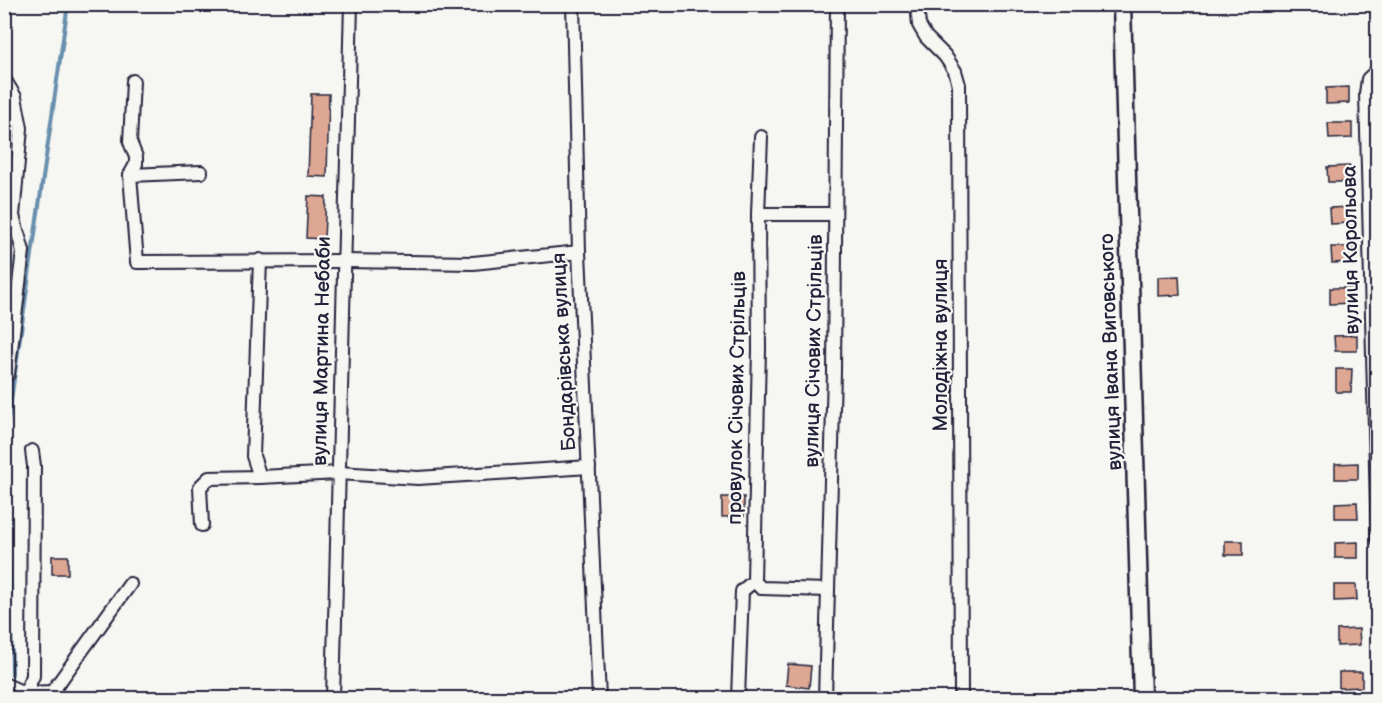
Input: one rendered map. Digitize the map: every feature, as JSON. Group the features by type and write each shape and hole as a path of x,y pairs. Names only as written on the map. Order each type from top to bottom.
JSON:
{"street":[{"name":"вулиця Мартина Небаби","path":"333,699 351,4"},
{"name":"Бондарівська вулиця","path":"573,4 579,252 599,699"},
{"name":"вулиця Січових Стрільців","path":"825,699 834,372 837,4"},
{"name":"Молодіжна вулиця","path":"917,4 919,25 926,37 945,56 955,71 959,86 961,699"},
{"name":"вулиця Івана Виговського","path":"1122,4 1142,699"},
{"name":"вулиця Корольова","path":"1377,70 1368,79 1366,94 1377,540"},
{"path":"4,79 15,97 21,128 13,216 23,251 8,374"},
{"path":"133,81 130,142 136,164 130,176 137,262 260,260 473,263 579,252"},
{"name":"провулок Січових Стрільців","path":"738,699 742,591 754,581 761,137"},
{"path":"130,176 201,172"},
{"path":"758,214 836,214"},
{"path":"260,260 253,456 260,477"},
{"path":"25,693 33,676 34,466 32,452"},
{"path":"202,525 200,487 209,478 339,473 418,478 589,467"},
{"path":"754,581 761,588 828,590"},
{"path":"25,693 52,692 130,584"},
{"path":"4,684 38,699"}],"building":[{"path":"1349,87 1349,103 1326,104 1326,88"},
{"path":"311,94 329,94 327,177 308,176"},
{"path":"1328,123 1352,123 1352,138 1329,139"},
{"path":"1350,166 1351,182 1328,182 1327,167"},
{"path":"308,196 326,197 324,239 306,238"},
{"path":"1352,207 1353,223 1330,224 1329,208"},
{"path":"1331,247 1354,247 1355,262 1332,263"},
{"path":"1179,276 1180,295 1158,296 1158,277"},
{"path":"1330,288 1353,288 1353,303 1330,304"},
{"path":"1357,335 1357,351 1335,351 1334,336"},
{"path":"1336,369 1352,369 1351,392 1336,392"},
{"path":"1358,463 1358,479 1335,479 1335,464"},
{"path":"722,497 744,497 744,516 722,517"},
{"path":"1357,502 1358,518 1335,518 1335,503"},
{"path":"1225,541 1243,541 1243,555 1225,555"},
{"path":"1358,542 1358,558 1335,558 1335,543"},
{"path":"52,556 68,556 68,574 52,574"},
{"path":"1334,585 1356,585 1357,600 1334,601"},
{"path":"1359,629 1360,645 1337,646 1337,630"},
{"path":"788,664 811,666 809,688 786,685"},
{"path":"1339,672 1362,672 1362,687 1339,688"}],"waterway":[{"path":"12,674 7,428 68,4"}]}
